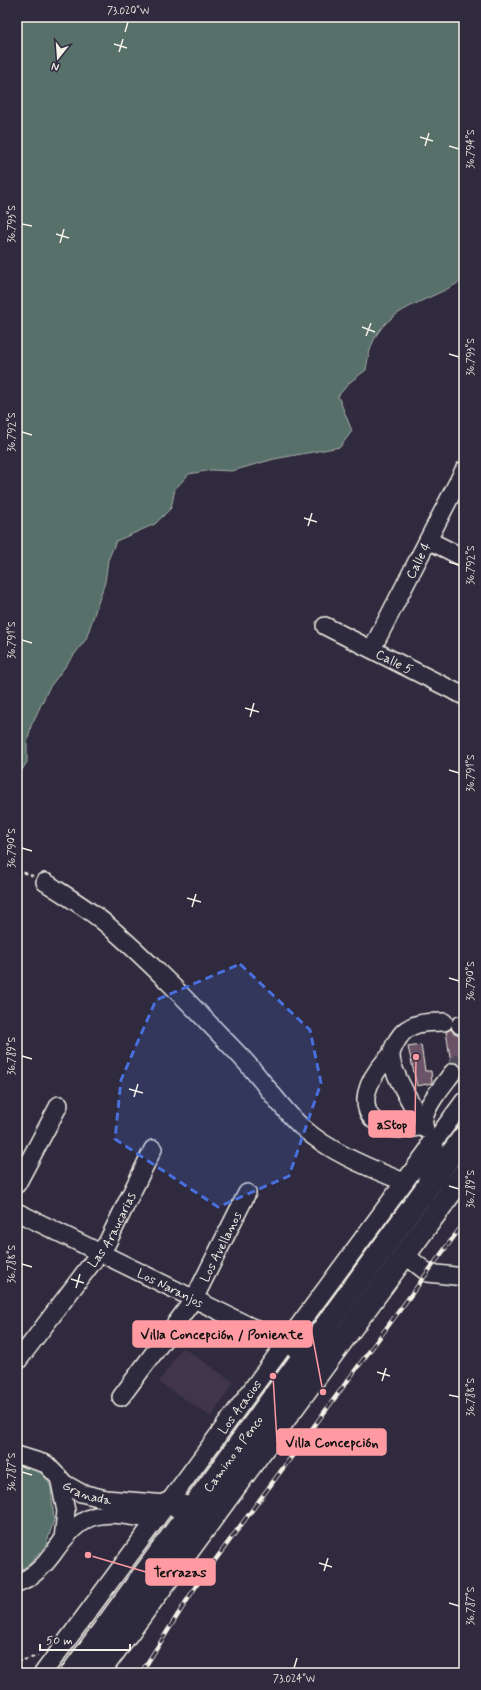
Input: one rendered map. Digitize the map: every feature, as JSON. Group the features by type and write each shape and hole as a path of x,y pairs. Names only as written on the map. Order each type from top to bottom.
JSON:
{"highway":[{"path":"426,1188 433,1167 428,1135"},
{"name":"Camino a Penco","path":"72,1673 464,1137"},
{"name":"Camino a Penco","path":"98,1673 464,1174"},
{"path":"162,1512 193,1508"}],"street":[{"name":"Calle 4","path":"372,649 464,470"},
{"path":"428,540 464,558"},
{"name":"Calle 5","path":"325,626 464,696"},
{"path":"45,882 104,922 170,984 252,1068 274,1097 303,1128 354,1160 404,1182"},
{"path":"428,1135 390,1128 378,1124 368,1112 365,1102 367,1088 375,1073 391,1055 399,1037 408,1027 423,1023 456,1024"},
{"path":"391,1055 400,1080 428,1135"},
{"path":"428,1135 426,1110 453,1072"},
{"name":"Los Acacios","path":"43,1673 404,1182 428,1135 464,1101"},
{"path":"17,1184 59,1106"},
{"name":"Las Araucarias","path":"17,1362 90,1263 100,1253 107,1242 153,1149"},
{"name":"Los Avellanos","path":"121,1397 194,1299 247,1193"},
{"name":"Los Naranjos","path":"17,1212 285,1343 323,1366"},
{"path":"405,1255 428,1273 464,1277"},
{"name":"Granada","path":"17,1455 46,1464 55,1471 58,1478 72,1488 94,1496 162,1512"},
{"path":"58,1478 66,1511 63,1539"},
{"path":"17,1584 36,1573 63,1539 79,1523 98,1515 162,1512"}],"highlighted area":[{"path":"240,964 310,1030 321,1083 289,1176 218,1207 115,1139 121,1080 156,1000"}],"shaded area":[{"path":"182,1347 234,1382 211,1417 159,1382"}],"green space":[{"path":"17,17 464,17 464,279 397,314 388,321 377,334 372,344 366,370 350,382 338,396 352,431 340,447 274,459 232,471 211,470 189,474 175,489 171,508 155,524 116,541 108,560 105,582 86,639 49,688 31,726 27,744 27,762 17,778"},
{"path":"17,1465 38,1470 46,1476 51,1488 54,1520 46,1545 30,1564 22,1569"}],"building":[{"path":"451,1029 453,1032 461,1036 464,1051 464,1070 459,1064 451,1063 446,1032"},
{"path":"421,1045 425,1071 431,1071 432,1083 417,1086 408,1047"}],"tunnel":[{"path":"453,1072 464,1056"}],"railway":[{"path":"141,1673 196,1586 464,1223"}],"place":[{"name":"aStop","path":"416,1057"},
{"name":"Villa Concepción","path":"273,1376"},
{"name":"Villa Concepción / Poniente","path":"323,1392"},
{"name":"Terrazas","path":"88,1555"}]}
